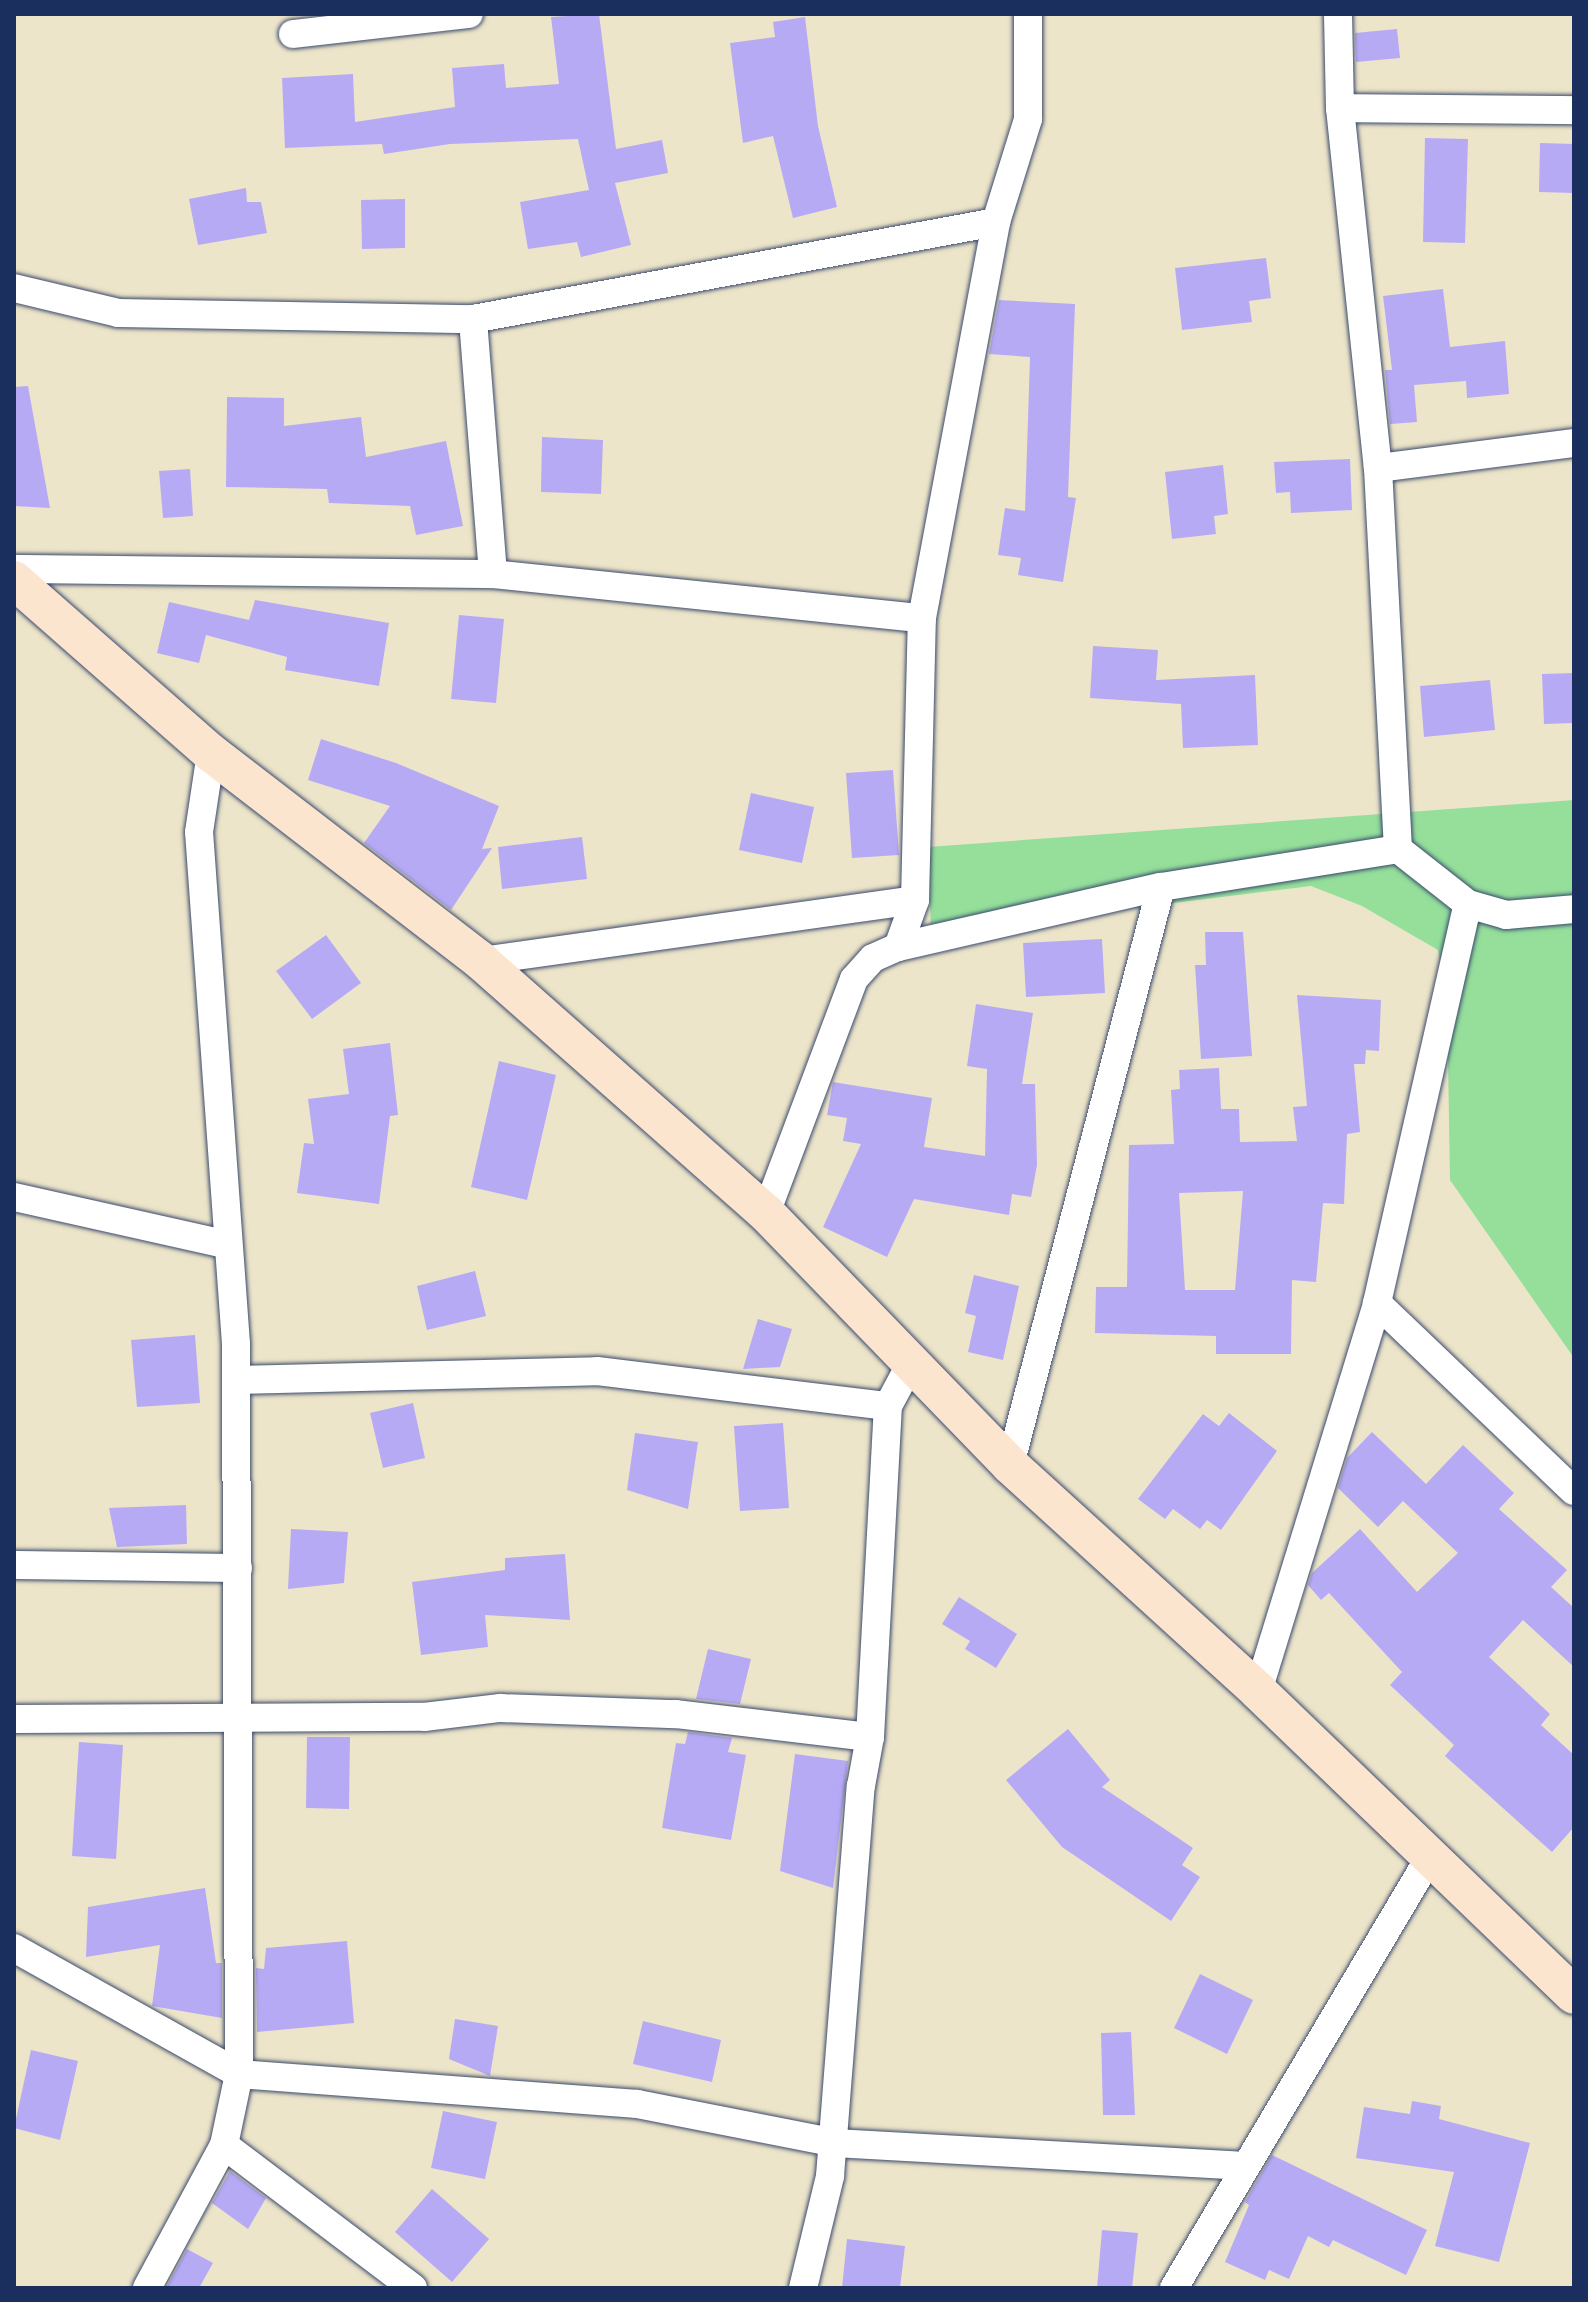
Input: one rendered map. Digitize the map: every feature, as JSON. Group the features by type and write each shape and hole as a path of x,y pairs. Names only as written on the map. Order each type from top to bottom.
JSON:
{"street":[{"path":"293,34 469,14"},
{"path":"898,947 915,900 922,618 996,222 1028,119 1028,14"},
{"path":"1338,14 1340,108 1378,468 1398,849"},
{"path":"1340,108 1574,110"},
{"path":"14,288 118,313 473,319 996,222"},
{"path":"473,319 493,574"},
{"path":"1378,468 1574,443"},
{"path":"14,569 493,574 922,618"},
{"path":"14,580 211,753 481,961 766,1213 1010,1465 1258,1691 1574,1995"},
{"path":"147,2288 224,2145 239,2074 237,1380 225,1244 199,832 211,753"},
{"path":"766,1213 854,979 873,958 898,947 1161,887 1398,849 1468,904 1506,915 1574,909"},
{"path":"1010,1465 1161,887"},
{"path":"481,961 915,900"},
{"path":"1258,1691 1377,1303 1468,904"},
{"path":"14,1197 225,1244"},
{"path":"1377,1303 1574,1491"},
{"path":"803,2288 830,2176 861,1786 870,1737 888,1406 910,1365"},
{"path":"237,1380 597,1371 888,1406"},
{"path":"14,1565 238,1568"},
{"path":"14,1719 424,1717 500,1708 676,1714 870,1737"},
{"path":"1174,2288 1431,1855"},
{"path":"14,1948 239,2074 637,2104 832,2142 1245,2166"},
{"path":"224,2145 413,2288"}],"green space":[{"path":"1574,800 1574,1358 1450,1180 1447,1000 1438,950 1362,906 1311,886 931,933 928,847"}],"building":[{"path":"599,14 616,149 662,140 668,173 615,183 631,245 581,257 577,242 528,249 520,202 589,190 578,139 450,144 384,154 382,144 285,148 282,78 353,74 355,122 455,107 452,68 504,64 506,88 559,84 551,17"},
{"path":"805,17 818,126 837,207 793,218 773,136 743,143 730,43 775,37 773,22"},
{"path":"1397,29 1400,58 1356,62 1355,33"},
{"path":"1425,138 1468,139 1465,243 1423,242"},
{"path":"1540,143 1574,144 1574,193 1539,192"},
{"path":"246,188 247,202 261,202 267,233 198,245 189,199"},
{"path":"405,199 405,248 362,249 361,200"},
{"path":"1266,258 1271,298 1249,301 1252,322 1182,330 1175,268"},
{"path":"1443,289 1450,347 1505,341 1509,394 1467,398 1466,381 1414,385 1417,422 1390,424 1385,370 1392,370 1383,296"},
{"path":"999,300 1075,304 1068,497 1076,498 1063,582 1018,575 1021,558 998,555 1005,508 1025,511 1030,357 989,354"},
{"path":"28,386 50,508 14,506 14,387"},
{"path":"227,397 284,398 284,426 361,417 366,457 446,441 463,526 416,535 410,506 329,503 327,489 226,487"},
{"path":"542,437 603,440 601,494 541,492"},
{"path":"1350,459 1352,510 1291,513 1290,492 1276,493 1274,462"},
{"path":"1223,465 1228,514 1214,516 1216,534 1172,539 1165,472"},
{"path":"190,469 193,516 163,518 159,471"},
{"path":"255,600 389,623 379,686 285,670 287,657 206,635 199,663 157,653 169,602 249,620"},
{"path":"459,615 504,619 496,703 451,699"},
{"path":"1093,646 1158,650 1156,680 1255,675 1258,745 1183,748 1181,704 1090,698"},
{"path":"1574,673 1574,723 1544,724 1542,674"},
{"path":"1490,680 1495,730 1424,737 1420,686"},
{"path":"321,739 396,763 499,806 482,849 492,848 451,910 364,843 390,806 308,780"},
{"path":"893,770 899,855 852,858 846,773"},
{"path":"751,793 814,807 802,863 739,850"},
{"path":"582,837 587,879 502,889 498,847"},
{"path":"1205,932 1243,932 1252,1056 1201,1059 1195,965 1206,965"},
{"path":"326,935 361,983 312,1019 276,971"},
{"path":"1102,939 1105,993 1026,997 1023,943"},
{"path":"1297,995 1381,1000 1379,1051 1366,1050 1365,1064 1354,1064 1360,1132 1347,1134 1344,1204 1323,1203 1316,1282 1292,1280 1291,1354 1216,1354 1216,1336 1095,1333 1096,1287 1127,1287 1129,1145 1174,1144 1171,1090 1180,1089 1179,1070 1219,1068 1221,1109 1239,1109 1240,1142 1297,1141 1293,1107 1307,1106","holes":["1243,1191 1235,1290 1185,1290 1179,1193"]},
{"path":"976,1004 1033,1013 1022,1084 1035,1084 1037,1165 1031,1197 1012,1194 1009,1215 914,1199 887,1257 823,1227 861,1144 843,1141 847,1118 827,1115 833,1082 932,1098 924,1147 985,1156 987,1069 967,1066"},
{"path":"390,1043 398,1115 390,1116 379,1204 297,1193 304,1143 314,1144 308,1099 349,1094 343,1049"},
{"path":"499,1061 556,1075 527,1200 471,1187"},
{"path":"475,1271 486,1316 427,1330 417,1286"},
{"path":"974,1275 1019,1286 1003,1360 968,1352 976,1316 965,1313"},
{"path":"758,1319 792,1329 780,1367 743,1369"},
{"path":"195,1335 200,1403 137,1407 131,1340"},
{"path":"413,1403 425,1458 383,1468 370,1413"},
{"path":"1229,1413 1277,1451 1221,1530 1207,1520 1200,1529 1173,1509 1165,1519 1138,1499 1203,1414 1219,1426"},
{"path":"783,1423 789,1508 740,1511 734,1426"},
{"path":"1372,1432 1426,1484 1463,1445 1514,1493 1499,1509 1567,1570 1551,1587 1574,1608 1574,1667 1523,1620 1489,1657 1550,1714 1541,1725 1574,1755 1574,1827 1552,1852 1445,1756 1454,1745 1390,1685 1402,1672 1329,1593 1321,1600 1308,1585 1312,1573 1360,1529 1417,1592 1458,1553 1403,1501 1378,1527 1338,1488 1347,1458"},
{"path":"635,1433 698,1442 688,1509 627,1490"},
{"path":"186,1505 187,1544 117,1547 109,1508"},
{"path":"291,1529 348,1532 344,1583 288,1589"},
{"path":"565,1554 570,1620 485,1615 488,1647 421,1655 412,1582 505,1570 505,1558"},
{"path":"959,1597 1017,1634 996,1668 965,1649 970,1641 942,1624"},
{"path":"708,1649 751,1659 740,1704 696,1699"},
{"path":"1068,1729 1110,1780 1102,1787 1193,1848 1182,1865 1200,1877 1171,1921 1062,1847 1006,1780"},
{"path":"688,1732 732,1738 728,1752 746,1755 731,1840 662,1828 676,1743 685,1744"},
{"path":"307,1737 350,1737 349,1809 306,1808"},
{"path":"79,1742 123,1745 116,1859 72,1856"},
{"path":"795,1754 848,1761 833,1888 780,1871"},
{"path":"205,1888 216,1963 222,1963 222,2018 152,2006 160,1945 86,1957 88,1907"},
{"path":"347,1941 354,2023 257,2032 256,1968 264,1969 266,1948"},
{"path":"1200,1974 1253,2000 1227,2054 1174,2028"},
{"path":"455,2019 498,2026 490,2076 449,2059"},
{"path":"643,2021 721,2040 712,2082 633,2064"},
{"path":"1131,2032 1135,2115 1103,2115 1101,2033"},
{"path":"31,2050 78,2061 60,2140 14,2128"},
{"path":"1412,2101 1441,2106 1439,2119 1530,2143 1499,2262 1435,2246 1454,2172 1356,2158 1364,2107 1410,2114"},
{"path":"443,2111 497,2122 485,2179 431,2168"},
{"path":"1272,2155 1427,2230 1406,2275 1333,2240 1329,2247 1308,2236 1289,2279 1269,2270 1265,2280 1225,2262 1249,2205 1245,2202"},
{"path":"230,2171 266,2198 248,2229 212,2203"},
{"path":"432,2189 489,2239 452,2282 395,2232"},
{"path":"1102,2230 1138,2233 1132,2288 1097,2288"},
{"path":"847,2239 905,2246 900,2288 842,2288"},
{"path":"187,2249 213,2263 199,2288 166,2288"}]}
